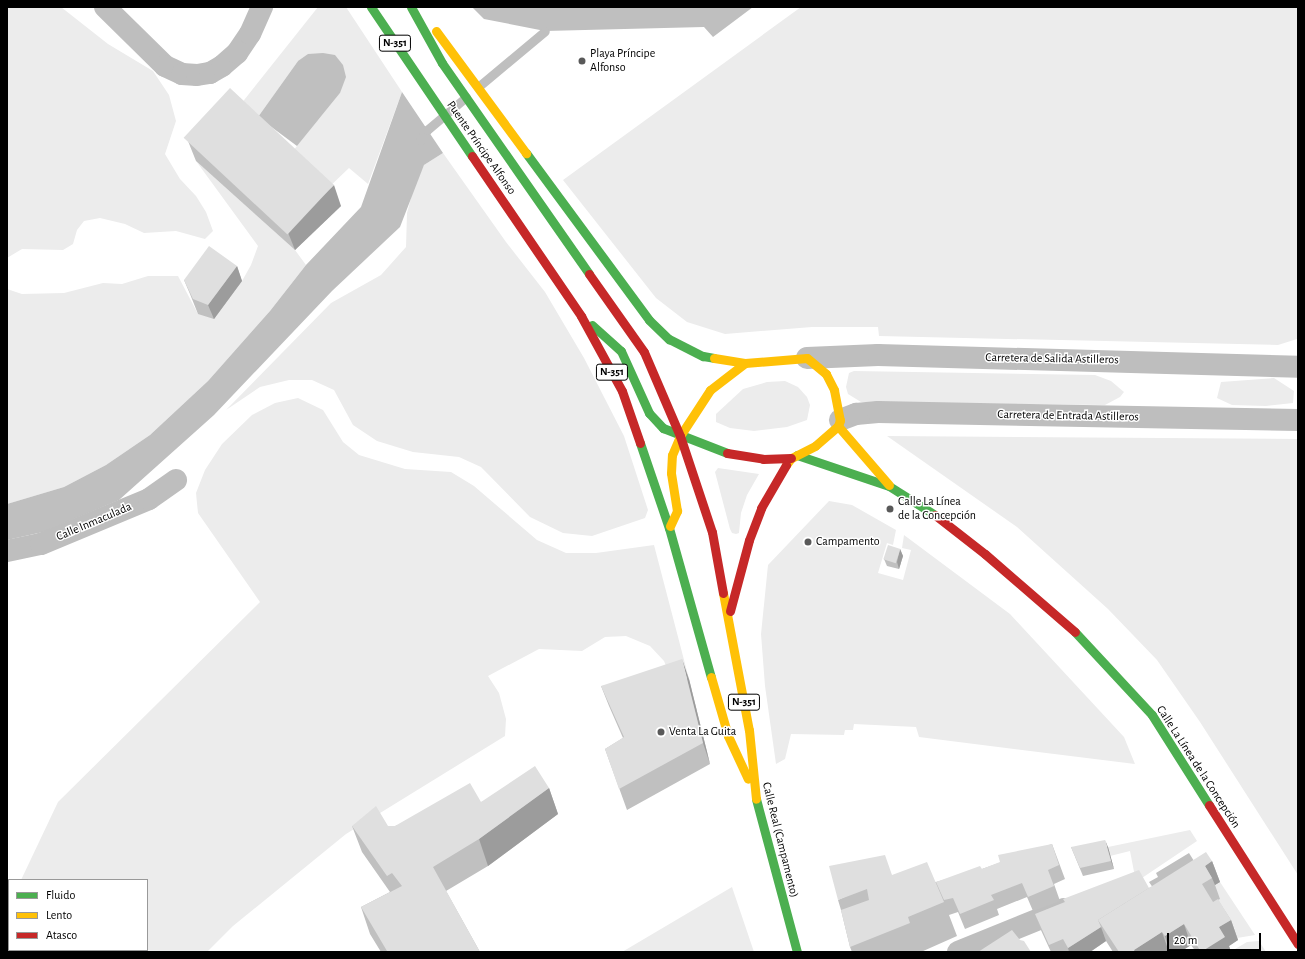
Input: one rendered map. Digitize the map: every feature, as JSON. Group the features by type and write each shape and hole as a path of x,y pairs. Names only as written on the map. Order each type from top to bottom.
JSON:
{"main road":[{"name":"Puente Príncipe Alfonso","path":"371,7 418,79 524,230 581,316"},
{"name":"Puente Príncipe Alfonso","path":"410,7 442,62 644,352 680,436"},
{"path":"416,7 454,54 649,320 668,339 703,356 745,363 807,358 826,374 834,390 839,423 815,446 794,457 763,459 731,455 680,436 663,428 650,413 621,351 581,316"},
{"name":"N-351","path":"581,316 622,391 669,528 728,736 754,791"},
{"path":"669,528 677,511 672,473 672,455 680,436 710,390 725,376 745,363"},
{"name":"Calle La Línea de la Concepción","path":"839,423 890,486"},
{"name":"N-351","path":"680,436 712,532 729,614"},
{"path":"729,614 749,540 761,508 794,457"},
{"name":"Calle La Línea de la Concepción","path":"794,457 890,486 926,508 985,554 1069,626 1152,715 1298,944"},
{"name":"Calle Real (Campamento)","path":"729,614 749,730 754,791 797,952"}],"street":[{"path":"105,7 165,66 182,74 197,75 210,73 222,66 237,53 250,34 262,7"},
{"name":"Carretera de Salida Astilleros","path":"807,358 878,355 1298,367"},
{"name":"Carretera de Entrada Astilleros","path":"839,423 856,414 878,412 1298,420"},
{"name":"Calle Inmaculada","path":"7,551 41,544 149,499 176,480"},
{"path":"958,952 1081,902"}],"shaded area":[{"path":"7,7 61,7 108,44 153,71 169,95 176,121 165,154 180,179 196,196 206,212 213,231 205,239 176,231 144,233 125,224 100,218 84,221 77,230 73,244 63,250 22,249 7,258"},
{"path":"318,7 346,7 402,92 368,184 349,168 325,191 288,157 340,93 298,61 258,117 237,109"},
{"path":"472,7 753,7 713,37 704,27 545,31 484,19"},
{"path":"801,7 1298,7 1297,339 1278,345 879,336 878,327 812,327 725,334 687,322 656,298 563,180"},
{"path":"323,53 335,55 343,65 346,77 340,93 297,146 258,117 298,61 308,54"},
{"path":"402,92 443,153 424,165 400,227 332,291 214,415 119,500 43,532 7,540 7,504 64,487 106,465 150,435 208,381 270,311 306,265 361,207"},
{"path":"443,153 506,242 545,292 584,358 624,436 648,510 645,518 592,536 563,533 530,517 481,467 459,457 413,452 377,441 353,425 334,390 312,380 289,380 260,387 226,410 331,303 381,275 406,247 407,213 415,183 424,165"},
{"path":"196,161 295,250 306,265 270,311 208,381 150,435 106,465 64,487 7,504 7,289 22,294 64,293 103,283 122,284 148,276 178,276 198,314 242,281 251,265 258,246"},
{"path":"854,371 1095,375 1111,381 1124,392 1120,397 1105,405 861,402 848,394 846,387 849,373"},
{"path":"1274,378 1294,391 1293,403 1266,406 1232,405 1217,398 1221,382"},
{"path":"785,381 798,387 807,397 810,405 807,420 787,427 754,431 730,428 716,422 716,414 743,389 767,382"},
{"path":"298,398 323,410 343,442 359,455 405,469 451,472 474,486 537,540 566,553 596,553 654,545 689,679 674,685 664,661 650,646 626,636 605,637 582,651 539,649 488,676 499,693 506,719 505,736 346,834 233,926 207,952 7,952 8,928 8,951 148,951 148,879 21,879 58,802 260,602 198,513 196,493 205,470 222,444 252,415 275,403"},
{"path":"887,436 1298,439 1298,875 1200,722 1157,660 1108,609 1017,527"},
{"path":"718,468 759,474 747,495 741,513 739,533 736,534 732,533 730,529 715,472"},
{"path":"829,501 852,505 896,530 893,545 887,543 878,573 903,580 911,550 902,548 904,535 1010,614 1124,737 1135,764 919,737 916,727 854,724 853,730 845,730 844,735 791,734 785,759 776,764 765,686 761,634 768,565"},
{"path":"1190,830 1197,841 1136,882 1130,851 1110,856 1108,847"},
{"path":"1189,853 1199,869 1158,895 1149,882 1158,877 1156,873"},
{"path":"1220,882 1255,935 1237,938 1209,905 1212,887"},
{"path":"732,887 754,952 622,952"},
{"path":"1259,941 1266,952 1230,952 1247,942"}],"building":[{"path":"230,88 334,185 287,235 184,138"},
{"path":"209,246 237,266 208,305 193,299 184,280"},
{"path":"888,545 900,549 896,563 883,559"},
{"name":"Venta La Guita","path":"682,659 703,743 619,789 605,749 624,737 601,686"},
{"path":"535,766 549,788 479,839 433,867 480,952 385,952 387,951 361,907 402,886 392,873 387,876 352,826 376,806 388,826 395,826 470,783 481,802"},
{"path":"1105,840 1111,861 1080,868 1071,847"},
{"path":"1052,844 1059,865 1048,870 1054,886 1028,897 1022,883 991,895 994,900 960,914 953,898 944,900 936,882 980,866 982,869 1000,862 998,855"},
{"path":"1206,852 1212,861 1205,866 1212,878 1202,884 1213,902 1218,899 1231,920 1219,927 1225,937 1201,952 1184,924 1165,936 1162,932 1134,950 1135,952 1119,952 1098,920"},
{"path":"885,855 892,875 927,862 944,902 908,917 910,923 850,947 841,910 869,900 867,889 838,900 829,866"},
{"path":"1139,870 1149,888 1098,920 1101,927 1068,948 1063,939 1049,945 1035,914 1065,902 1063,899"},
{"path":"1012,930 1020,940 1024,941 1031,952 978,952"}],"waterway":[{"path":"478,87 545,31"},
{"path":"420,140 427,130 466,97"}],"traffic: fast":[{"path":"371,7 472,156"},
{"path":"411,7 442,63 589,274"},
{"path":"526,153 649,320 669,339 703,356 714,358"},
{"path":"592,325 621,351 649,413 663,428 727,453"},
{"path":"640,443 669,528 711,677"},
{"path":"797,455 889,486 935,515"},
{"path":"1075,632 1152,715 1209,805"},
{"path":"756,799 797,952"}],"traffic: slow":[{"path":"436,31 526,153"},
{"path":"714,358 745,363 807,358 826,374 834,390 840,420 838,426 815,446 791,458 786,465"},
{"path":"670,526 677,511 671,473 672,455 680,436 710,390 745,363"},
{"path":"838,426 889,485"},
{"path":"723,593 749,730 756,799"},
{"path":"711,677 728,736 748,779"}],"traffic: jam":[{"path":"472,156 581,316 622,391 640,443"},
{"path":"589,274 644,352 680,436 712,532 723,593"},
{"path":"727,453 763,459 791,458"},
{"path":"730,611 749,540 761,508 786,465"},
{"path":"935,515 985,554 1075,632"},
{"path":"1209,805 1298,944"}],"place":[{"name":"Playa Príncipe Alfonso","path":"582,61"},
{"name":"Calle La Línea de la Concepción","path":"890,509"},
{"name":"Campamento","path":"808,542"},
{"name":"Venta La Guita","path":"661,732"}]}
